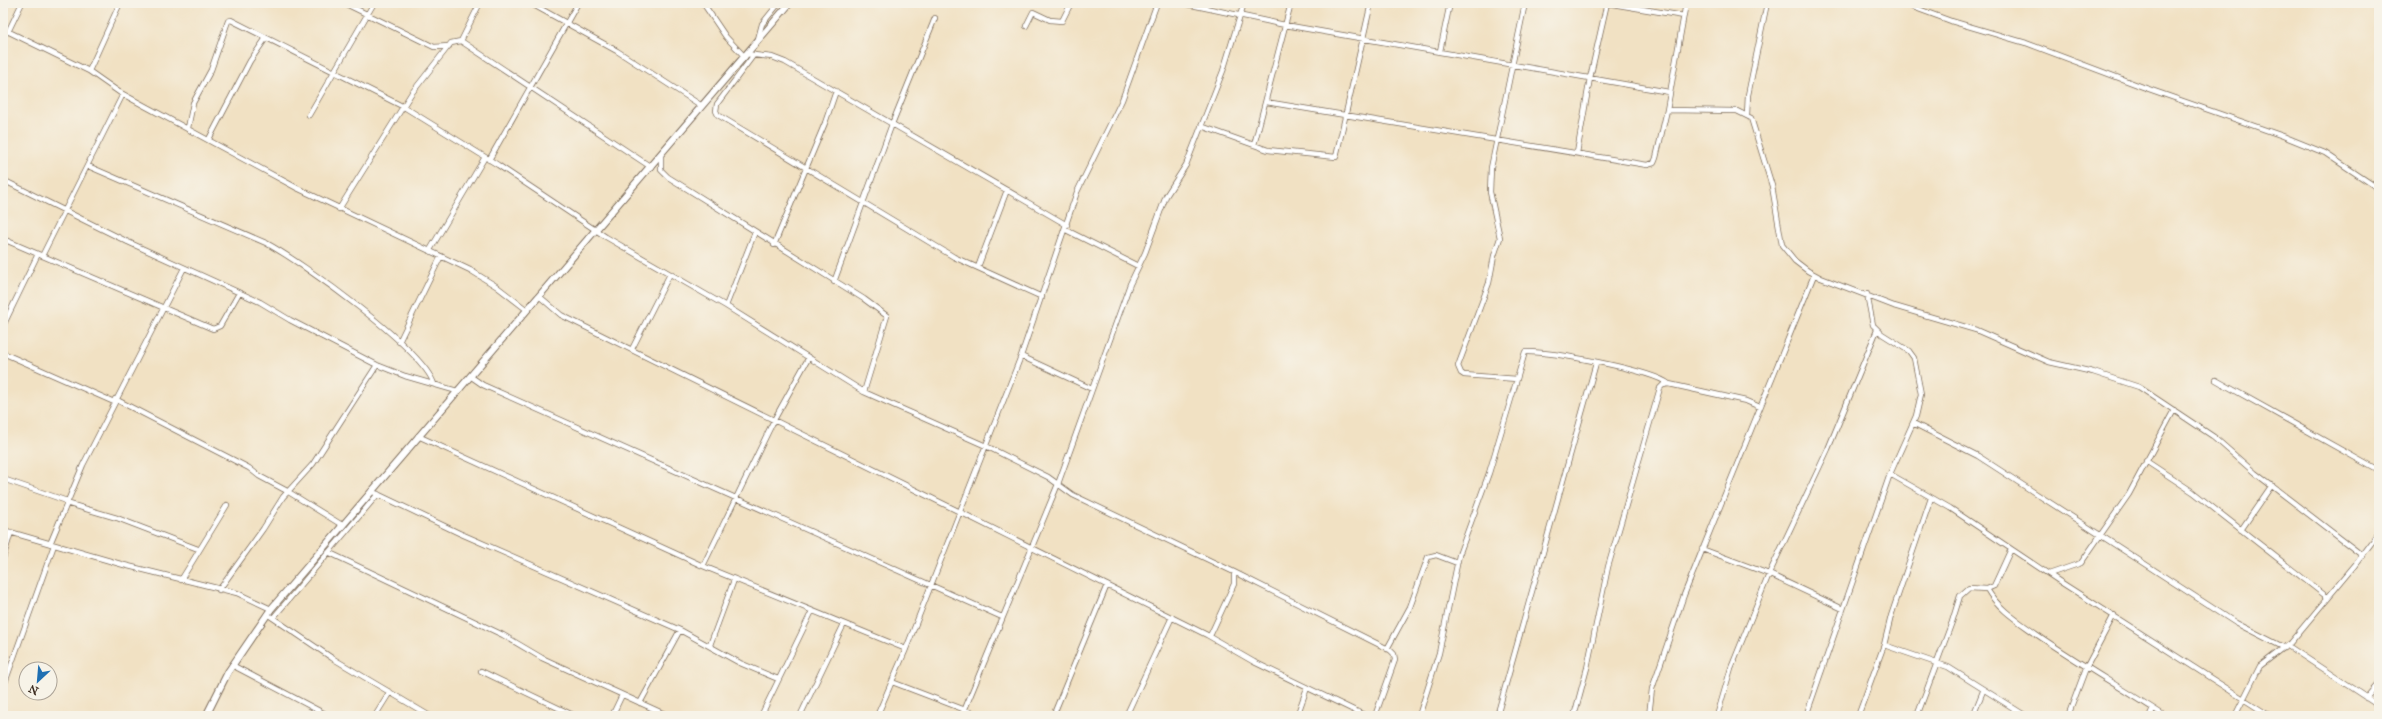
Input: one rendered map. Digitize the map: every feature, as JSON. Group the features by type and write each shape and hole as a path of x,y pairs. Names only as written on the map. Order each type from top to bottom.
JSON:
{"street":[{"path":"8,32 22,3"},
{"path":"89,71 120,3"},
{"path":"344,3 434,47 448,46"},
{"path":"309,115 374,3"},
{"path":"461,41 480,3"},
{"path":"530,3 617,51 702,106"},
{"path":"430,250 533,86 566,22 578,3"},
{"path":"703,3 726,37 748,56 778,59 1007,190 1066,227 1138,266"},
{"path":"758,41 762,24 779,3"},
{"path":"790,3 758,41 717,104 716,112 736,127 954,257 1042,297"},
{"path":"1026,26 1033,12 1050,20 1062,21 1071,3"},
{"path":"877,716 906,650 1021,356 1087,170 1122,100 1157,3"},
{"path":"1182,3 1285,25 1669,92"},
{"path":"962,716 1058,484 1138,266 1166,196 1186,165 1223,71 1244,3"},
{"path":"1254,145 1291,3"},
{"path":"1201,126 1254,145 1282,152 1336,157 1371,3"},
{"path":"1440,51 1450,3"},
{"path":"1517,379 1464,375 1460,373 1458,366 1491,279 1494,256 1500,238 1489,182 1496,139 1525,3"},
{"path":"1577,153 1590,78 1607,3 1684,16"},
{"path":"1266,102 1652,164 1656,158 1667,110 1686,3"},
{"path":"1767,3 1748,95 1747,115 1755,128 1772,186 1782,245 1795,261 1814,275 1867,294 1894,306 1976,330 2049,362 2093,372 2139,387 2214,437 2243,463 2362,556"},
{"path":"1902,3 1950,21 2026,43 2142,87 2283,136 2325,153 2379,189"},
{"path":"834,282 892,124 935,18"},
{"path":"188,128 193,103 211,70 228,20 334,71 404,107 487,159 595,230 726,306 864,392 986,446 1058,484 1072,495 1234,572 1387,649 1394,654 1395,660 1375,716"},
{"path":"3,29 89,71 123,94 209,139 297,188 339,209 430,250 496,286 527,310"},
{"path":"209,139 250,61 266,38"},
{"path":"339,209 404,107 448,46 454,42 461,41 533,86 569,113 650,167"},
{"path":"206,716 232,665 269,612 595,230 702,106 748,56"},
{"path":"774,245 825,123 836,91"},
{"path":"3,326 40,255 66,210 123,94"},
{"path":"1667,110 1732,110 1747,115"},
{"path":"661,154 661,170 664,174 774,245 864,299 888,318 864,392"},
{"path":"88,166 266,243 285,253 370,316 423,364 434,384"},
{"path":"3,180 128,242 239,293 377,365 457,391"},
{"path":"978,267 1007,190"},
{"path":"726,306 755,232"},
{"path":"3,239 163,309 215,329 220,326 239,293"},
{"path":"399,342 441,256"},
{"path":"3,688 66,502 115,401 184,268"},
{"path":"632,349 670,274"},
{"path":"1649,716 1652,689 1684,595 1814,275"},
{"path":"1806,716 1890,474 1913,423 1921,394 1914,358 1909,351 1877,330 1871,320 1867,294"},
{"path":"539,296 556,313 632,349 1032,549 1172,617 1210,636 1254,662 1366,716"},
{"path":"1717,716 1734,661 1769,574 1828,449 1877,330"},
{"path":"1418,716 1439,653 1457,563 1489,473 1525,352 1550,352 1652,375 1669,384 1746,401 1760,407"},
{"path":"3,353 115,401 249,468 342,525"},
{"path":"1021,356 1092,389"},
{"path":"703,566 774,420 809,357"},
{"path":"1497,716 1596,363"},
{"path":"219,590 263,529 287,491 313,464 377,365"},
{"path":"470,376 483,385 604,437 1002,617"},
{"path":"2216,380 2379,471"},
{"path":"1574,716 1587,668 1608,567 1656,396 1661,386 1669,384"},
{"path":"2048,574 2081,563 2098,536 2129,494 2174,410"},
{"path":"1913,423 1978,456 2098,536 2236,623 2286,647 2343,681 2379,706"},
{"path":"418,436 734,580 906,650"},
{"path":"2146,461 2193,492 2327,597"},
{"path":"1890,474 2012,549 2048,574 2270,716"},
{"path":"3,479 66,502 117,518 198,549"},
{"path":"2241,530 2272,485"},
{"path":"371,491 459,533 680,630 710,645 740,663 778,679"},
{"path":"273,618 330,553 378,494"},
{"path":"1858,716 1884,645 1891,616 1931,498"},
{"path":"181,580 198,549 227,505"},
{"path":"3,530 181,580 246,596 269,612 273,618 315,647 430,716"},
{"path":"3,558 11,532"},
{"path":"2235,716 2260,666 2286,647 2362,556 2379,533"},
{"path":"1702,549 1769,574 1843,609"},
{"path":"1917,716 1938,662 1961,594 1969,588 1987,589 1997,582 2012,549"},
{"path":"330,553 503,635 542,658 669,716"},
{"path":"1387,649 1408,612 1428,557 1436,556 1457,563"},
{"path":"1210,636 1234,584 1234,572"},
{"path":"710,645 734,580"},
{"path":"1053,716 1107,585"},
{"path":"1987,589 1992,598 2007,613 2086,668 2165,716"},
{"path":"761,716 812,611"},
{"path":"2068,716 2086,668 2114,615"},
{"path":"1139,716 1127,714 1172,617"},
{"path":"800,716 844,624"},
{"path":"640,703 680,630"},
{"path":"1884,645 1938,662 1961,674 1983,691 2026,716"},
{"path":"232,665 329,716"},
{"path":"481,671 575,716"},
{"path":"892,682 981,716"},
{"path":"2366,698 2379,683"},
{"path":"1297,716 1307,688"},
{"path":"1973,716 1983,691"},
{"path":"375,716 390,692"},
{"path":"612,716 622,695"},
{"path":"2150,716 2153,709"}]}
